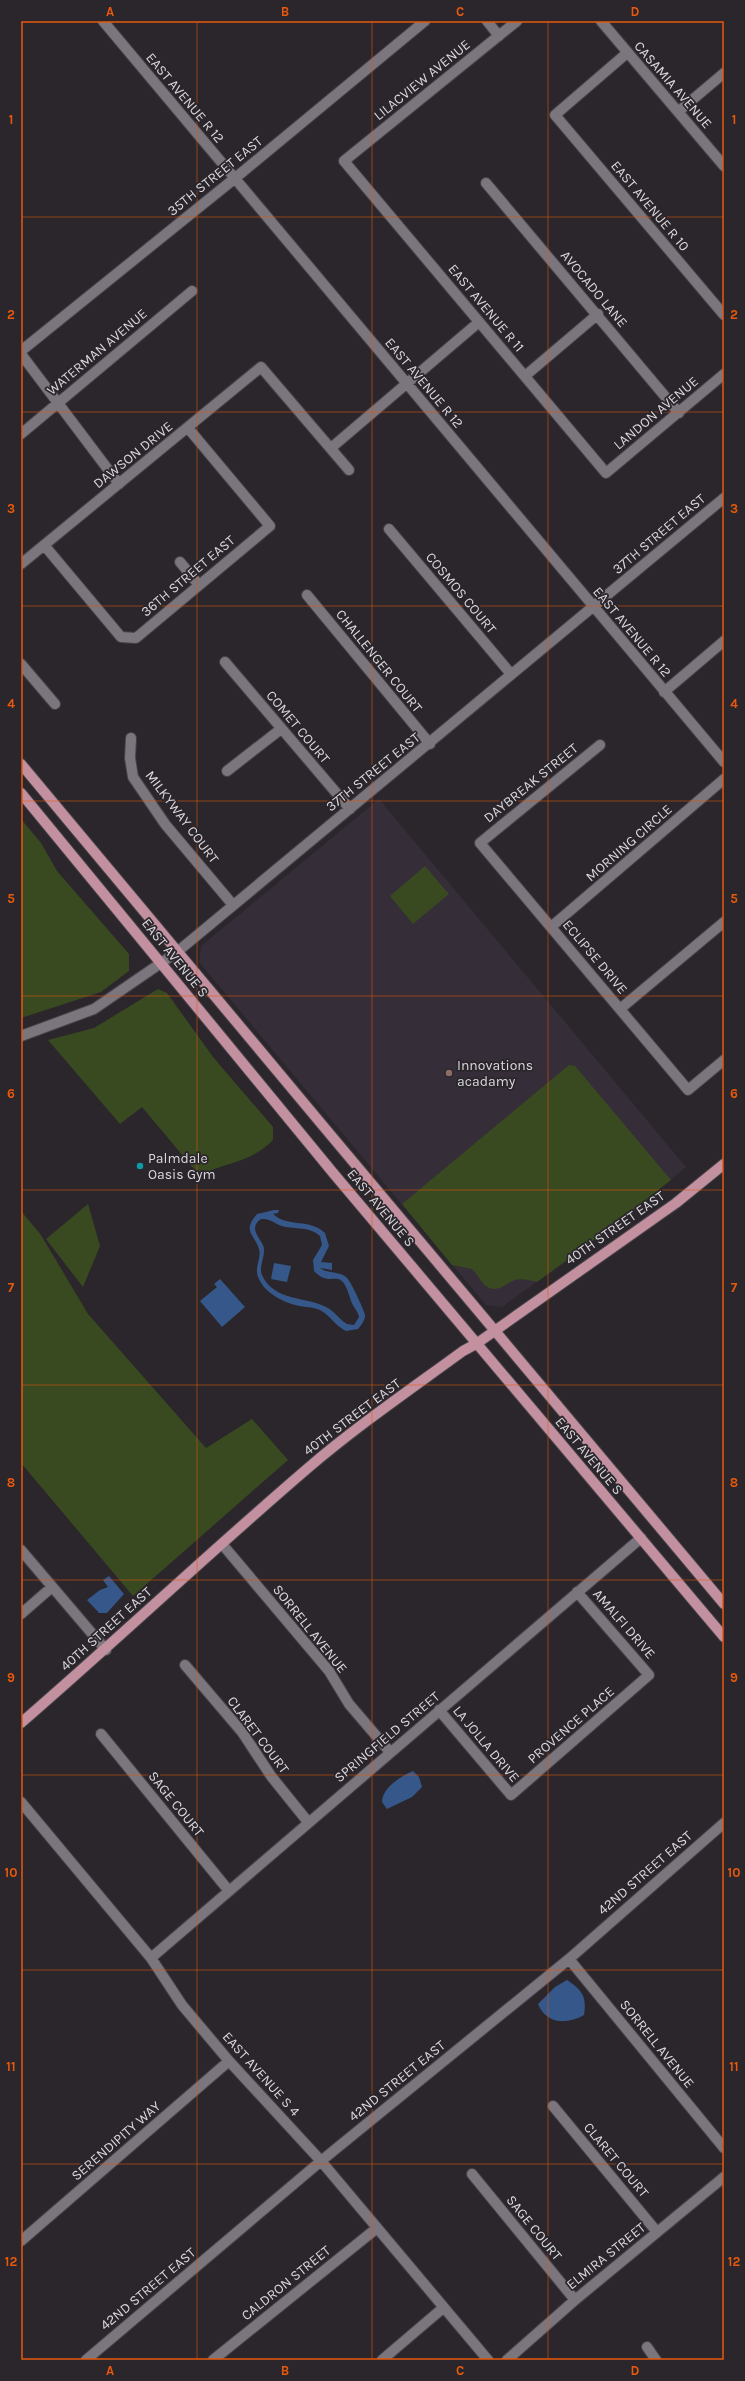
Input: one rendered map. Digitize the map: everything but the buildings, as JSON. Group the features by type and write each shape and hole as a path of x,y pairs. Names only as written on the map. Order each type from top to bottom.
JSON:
{"main road":[{"name":"EAST AVENUE S","path":"21,764 724,1604"},
{"name":"EAST AVENUE S","path":"21,793 476,1344 724,1636"},
{"name":"40TH STREET EAST","path":"21,1723 106,1650 222,1544 335,1446 463,1351 476,1344 676,1203 724,1164"}],"street":[{"name":"EAST AVENUE R 12","path":"103,21 724,762"},
{"name":"35TH STREET EAST","path":"21,351 234,179 425,21"},
{"path":"487,21 499,36"},
{"name":"LILACVIEW AVENUE","path":"344,160 517,21"},
{"name":"CASAMIA AVENUE","path":"601,21 679,111 724,166"},
{"name":"EAST AVENUE R 10","path":"628,53 555,115 724,315"},
{"path":"679,111 724,73"},
{"name":"EAST AVENUE R 11","path":"344,160 606,473"},
{"name":"AVOCADO LANE","path":"486,182 598,314 679,413"},
{"name":"WATERMAN AVENUE","path":"21,434 192,291"},
{"path":"525,376 598,314"},
{"path":"349,470 330,448 479,322"},
{"path":"21,354 119,484"},
{"name":"DAWSON DRIVE","path":"21,564 261,367 330,448"},
{"name":"LANDON AVENUE","path":"606,473 724,374"},
{"name":"36TH STREET EAST","path":"44,545 121,637 136,638 270,526 188,428"},
{"name":"37TH STREET EAST","path":"21,1036 94,1009 177,952 430,744 511,674 724,498"},
{"name":"COSMOS COURT","path":"389,529 511,674"},
{"path":"180,562 199,585"},
{"name":"CHALLENGER COURT","path":"307,595 430,744"},
{"path":"664,692 724,641"},
{"name":"COMET COURT","path":"225,662 350,809"},
{"path":"21,664 55,704"},
{"path":"227,771 281,729"},
{"name":"MILKYWAY COURT","path":"132,738 130,758 133,777 165,824 234,905"},
{"name":"DAYBREAK STREET","path":"480,843 600,745"},
{"name":"MORNING CIRCLE","path":"552,927 724,779"},
{"name":"ECLIPSE DRIVE","path":"480,843 688,1090 724,1060"},
{"path":"620,1009 724,922"},
{"name":"SPRINGFIELD STREET","path":"151,1958 640,1538"},
{"name":"SORRELL AVENUE","path":"222,1544 329,1671 349,1704 390,1752"},
{"path":"21,1550 106,1650"},
{"path":"21,1614 52,1587"},
{"name":"AMALFI DRIVE","path":"577,1592 649,1675"},
{"name":"CLARET COURT","path":"185,1665 242,1732 270,1776 308,1822"},
{"name":"PROVENCE PLACE","path":"511,1795 649,1675"},
{"name":"LA JOLLA DRIVE","path":"439,1710 511,1795"},
{"name":"SAGE COURT","path":"101,1734 229,1891"},
{"name":"EAST AVENUE S 4","path":"21,1802 151,1958 182,2005 229,2061 321,2161 488,2360"},
{"name":"42ND STREET EAST","path":"86,2360 321,2161 568,1959 724,1822"},
{"name":"SORRELL AVENUE","path":"568,1959 724,2148"},
{"name":"SERENDIPITY WAY","path":"21,2241 229,2061"},
{"name":"CLARET COURT","path":"553,2106 658,2232"},
{"name":"SAGE COURT","path":"472,2174 575,2300"},
{"name":"ELMIRA STREET","path":"507,2360 575,2300 724,2177"},
{"name":"CALDRON STREET","path":"213,2360 377,2228"},
{"path":"382,2360 443,2308"},
{"path":"646,2347 656,2360"}],"shaded area":[{"name":"Innovations acadamy","path":"379,799 686,1167 628,1216 502,1307 486,1305 199,962 201,946"}],"green space":[{"path":"21,819 41,843 57,871 129,954 129,971 101,992 21,1018"},
{"path":"425,866 449,894 413,924 390,896"},
{"path":"158,989 167,993 213,1057 273,1127 273,1140 264,1148 247,1158 199,1175 142,1107 120,1124 48,1040 94,1028"},
{"path":"569,1065 575,1066 671,1180 537,1282 518,1279 498,1289 490,1288 484,1284 472,1269 452,1265 402,1204"},
{"path":"88,1204 100,1246 83,1287 46,1239"},
{"path":"21,1211 41,1235 88,1314 206,1448 252,1419 288,1460 133,1596 21,1463"}],"water":[{"path":"279,1210 278,1213 273,1214 285,1221 306,1224 319,1228 325,1233 329,1246 321,1262 332,1263 332,1270 320,1268 343,1275 351,1283 365,1315 364,1321 358,1329 346,1331 320,1310 287,1302 276,1297 266,1289 257,1275 260,1253 250,1232 250,1225 257,1214","holes":["264,1219 270,1220 282,1226 307,1229 320,1236 322,1245 313,1260 314,1271 326,1279 336,1279 343,1283 359,1317 354,1325 347,1324 328,1308 320,1304 283,1294 274,1290 267,1284 261,1271 264,1249 255,1228 257,1222"]},
{"path":"274,1263 291,1266 287,1282 271,1279"},
{"path":"220,1279 245,1307 222,1327 200,1301 217,1287 214,1284"},
{"path":"109,1576 124,1594 107,1613 99,1613 87,1600 100,1590 108,1587 103,1580"},
{"path":"413,1771 419,1777 422,1787 412,1797 387,1809 382,1802 385,1792 398,1779"},
{"path":"567,1980 580,1990 584,1998 584,2015 571,2020 558,2021 546,2016 538,2004 555,1987"}],"place":[{"name":"Innovations acadamy","path":"449,1073"},
{"name":"Palmdale Oasis Gym","path":"140,1166"}]}
